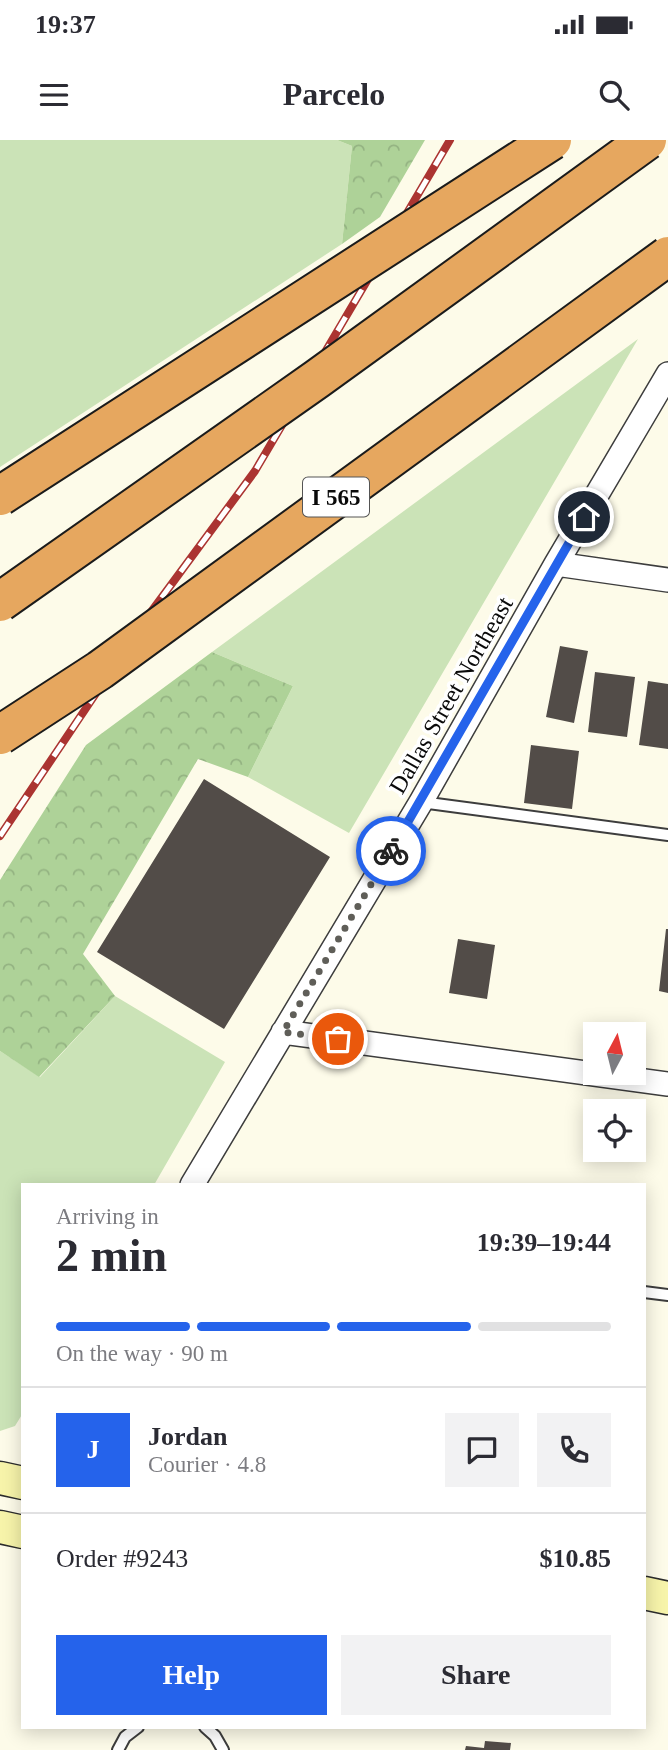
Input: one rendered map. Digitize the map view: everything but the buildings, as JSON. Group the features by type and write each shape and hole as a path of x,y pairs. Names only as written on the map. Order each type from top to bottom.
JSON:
{"highway":[{"path":"0,496 552,140"},
{"path":"0,602 306,387 647,140"},
{"name":"I 565","path":"0,735 100,670 668,256"}],"main road":[{"path":"0,1478 21,1483"},
{"path":"0,1527 21,1532"},
{"path":"646,1593 668,1598"},
{"path":"646,1613 668,1615"}],"street":[{"name":"Dallas Street Northeast","path":"193,1183 421,802 668,374"},
{"path":"556,564 668,580"},
{"path":"283,1032 668,1084"}],"lane":[{"path":"421,802 668,835"},
{"path":"646,1292 668,1295"},
{"path":"118,1750 125,1737 135,1729"},
{"path":"207,1729 223,1750"}],"green space":[{"path":"0,140 337,140 352,146 342,244 0,467"},
{"path":"337,140 425,140 380,217 342,244 352,146"},
{"path":"638,339 349,833 248,777 293,686 212,652"},
{"path":"212,652 293,686 248,777 198,759 83,954 115,996 39,1077 0,1051 0,880 86,745"},
{"path":"115,996 225,1062 155,1183 21,1183 21,1416 15,1426 0,1431 0,1051 40,1077"}],"railway":[{"path":"0,836 148,616 255,471 450,140"}],"way so far":[{"path":"338,1039 283,1032 391,851"}],"route":[{"path":"391,851 584,517"}]}
